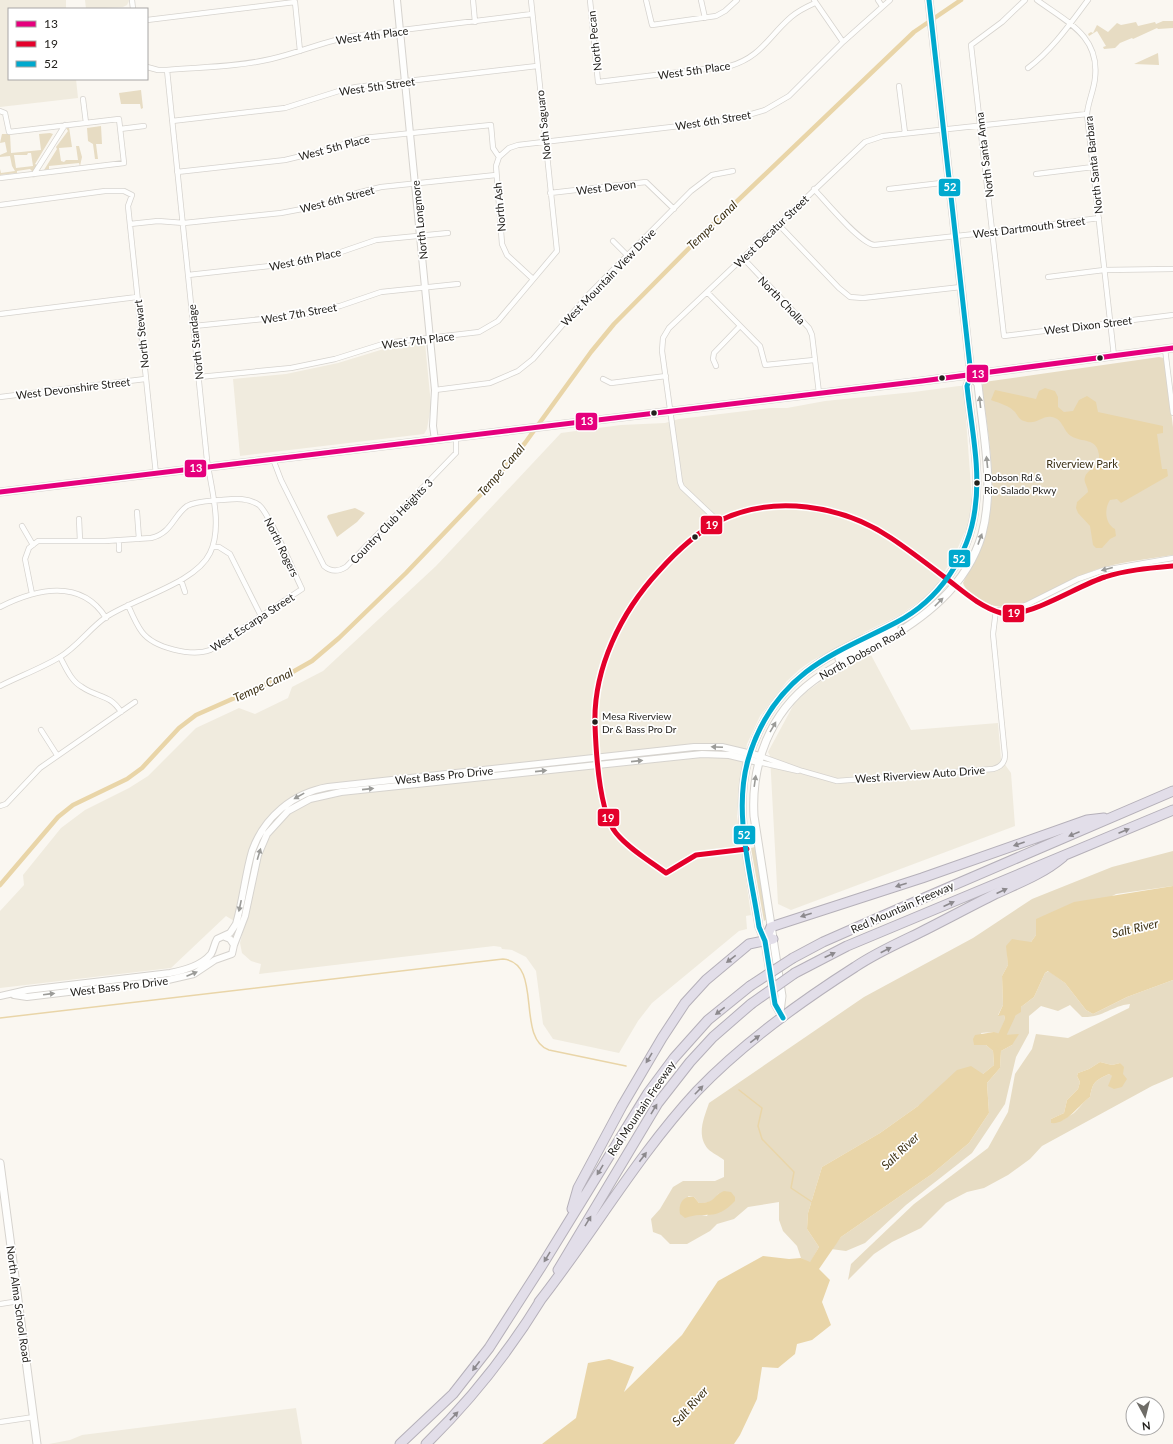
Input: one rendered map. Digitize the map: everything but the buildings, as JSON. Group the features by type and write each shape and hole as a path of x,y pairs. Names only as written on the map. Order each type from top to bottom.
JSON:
{"highway":[{"name":"Red Mountain Freeway","path":"400,1444 432,1416 453,1394 489,1348 512,1314 648,1093 674,1058 708,1020 750,986 793,958 823,942 1173,791"},
{"name":"Red Mountain Freeway","path":"426,1444 464,1406 512,1344 539,1302 658,1104 690,1062 713,1037 750,1004 795,973 847,946 1173,810"},
{"path":"567,1224 578,1188 639,1076 677,1013 691,996 718,970 749,944 769,940 772,927 922,878 1088,820 1110,817"},
{"path":"539,1302 571,1262 605,1210 666,1128 718,1071 782,1015 867,960 994,895 1048,870 1063,857"},
{"path":"393,1444 432,1416"}],"main road":[{"name":"North Dobson Road","path":"782,1015 775,1004 769,940 759,927 747,849 742,798 765,718 788,689 807,672 899,621 922,605 947,579 965,547 975,511 977,477 967,386 971,375 930,3"},
{"path":"0,492 971,375 1171,349"},
{"name":"North Dobson Road","path":"772,927 754,816 754,758 787,706 803,689 827,671 910,626 924,616 955,585 973,557 981,536 987,513 988,475 978,384 971,375"},
{"path":"867,650 870,642 892,630 899,621"},
{"path":"827,671 831,664 862,646 863,640"},
{"name":"North Alma School Road","path":"0,1163 3,1207 19,1302 37,1444"}],"street":[{"name":"North Longmore","path":"397,0 435,390 433,426 435,440"},
{"path":"473,0 475,22"},
{"name":"North Saguaro","path":"530,0 557,251"},
{"name":"North Pecan","path":"590,0 598,82"},
{"path":"646,0 652,25 716,16 725,11 737,0"},
{"path":"701,0 705,18"},
{"path":"878,0 882,6"},
{"name":"West 6th Street","path":"499,157 509,148 518,145 731,120 765,110 789,96 843,42 890,0"},
{"name":"North Santa Anna","path":"1004,336 972,45 1002,22 1026,0"},
{"name":"North Santa Barbara","path":"1038,0 1082,32 1089,41 1096,61 1095,80 1087,114 1114,356"},
{"path":"1028,68 1047,51 1088,0"},
{"path":"148,20 295,2 300,51"},
{"path":"814,2 843,42"},
{"name":"West 5th Place","path":"598,82 730,66 741,63 751,58 791,17 814,2"},
{"name":"West 4th Place","path":"167,70 255,62 300,51 342,38 532,14"},
{"name":"West 5th Street","path":"172,121 267,112 301,104 342,90 537,66"},
{"path":"148,67 158,70 167,70"},
{"name":"North Standage","path":"167,70 208,466 213,501 215,529 212,547"},
{"path":"899,86 905,133"},
{"path":"83,99 86,123"},
{"path":"0,111 5,113 7,117 10,132 119,119 124,164 0,178"},
{"name":"West Decatur Street","path":"718,521 681,485 662,342 664,335 814,189 865,142 878,137 905,133 1087,114"},
{"name":"West 5th Place","path":"177,172 285,160 322,151 363,138 491,125"},
{"name":"North Ash","path":"491,125 493,148 499,157 496,166 496,175 504,249 511,260 532,279"},
{"path":"34,174 65,126"},
{"path":"120,129 144,126"},
{"path":"1036,174 1093,167"},
{"name":"West Mountain View Drive","path":"435,390 490,383 518,371 533,359 580,303 706,178 716,174 733,172"},
{"name":"West 6th Street","path":"130,224 157,221 184,223 281,213 323,205 371,189 496,175"},
{"name":"West Devon","path":"550,194 646,182 674,209"},
{"path":"889,189 950,182"},
{"name":"West Dartmouth Street","path":"814,189 860,237 869,244 993,232 1099,218"},
{"name":"North Stewart","path":"0,205 105,191 124,191 132,195 128,206 156,474"},
{"path":"778,224 844,294 850,297 863,298 961,287"},
{"name":"West 6th Place","path":"188,275 297,263 341,252 376,240 448,234"},
{"path":"613,241 628,256"},
{"name":"West 7th Place","path":"199,377 298,367 335,360 386,343 468,334 489,327 498,321 557,251"},
{"name":"North Cholla","path":"743,258 805,322 812,335 819,393"},
{"path":"1048,277 1104,270 1173,269"},
{"name":"West 7th Street","path":"194,326 302,314 340,306 381,292 458,284"},
{"path":"707,292 760,346 765,365 814,360"},
{"path":"0,314 137,297"},
{"name":"West Dixon Street","path":"1004,336 1173,315"},
{"path":"716,366 713,358 714,353 740,326"},
{"path":"1171,349 1173,413"},
{"path":"603,379 611,383 666,376"},
{"name":"West Devonshire Street","path":"0,397 145,379"},
{"name":"Country Club Heights 3","path":"273,459 278,474 324,566 328,570 337,571 346,567 456,454 456,437"},
{"name":"North Rogers","path":"33,545 38,541 45,540 119,541 152,538 163,533 187,507 194,503 242,499 258,504 263,509 302,589"},
{"path":"747,849 696,855 666,873 614,831 605,813 598,757 595,716 598,690 605,662 621,624 637,598 669,559 694,537 718,521 741,512 772,506 795,506 828,511 857,520 889,536 981,605 1005,613 1024,612 1102,578 1115,574 1173,566"},
{"path":"137,512 139,539"},
{"path":"79,519 80,541"},
{"path":"22,526 33,545 26,552 25,559 32,594"},
{"path":"119,541 119,550"},
{"path":"0,686 60,657 79,643 106,618 128,605 190,575 203,564 212,547 219,547 230,554 261,616"},
{"path":"996,610 1012,609 1026,605 1074,581 1104,570 1173,558"},
{"path":"181,580 185,592"},
{"name":"West Escarpa Street","path":"128,605 138,627 149,639 177,650 194,654 210,650 302,589"},
{"path":"0,607 32,594 74,592 94,602 106,618"},
{"name":"West Riverview Auto Drive","path":"754,758 789,770 802,771 837,781 993,769 1001,765 1004,762 1005,755 993,634 996,610"},
{"path":"60,657 68,672 80,686 111,700 121,712"},
{"path":"0,806 6,804 40,768 87,737 135,702"},
{"path":"41,730 58,755"},
{"name":"West Bass Pro Drive","path":"0,996 11,995 27,990 175,972 196,965 208,956 214,949 217,940 230,933 236,924 252,851 260,833 266,824 283,806 304,794 328,787 707,746 730,748 754,758"},
{"name":"West Bass Pro Drive","path":"11,995 27,997 177,979 194,974 222,957 232,954 243,923 260,849 274,825 288,811 299,804 327,794 706,754 729,754 754,758"},
{"path":"225,937 230,938 234,945"},
{"path":"214,949 216,954 222,957"},
{"path":"0,1304 19,1302"},
{"path":"0,1422 34,1417"}],"shaded area":[{"path":"0,0 66,0 66,8 8,8 8,80 76,80 78,98 0,107"},
{"path":"85,0 129,0 127,5 123,7 86,8"},
{"path":"425,343 431,405 427,429 424,434 240,456 233,379 286,374 338,363 387,348"},
{"path":"962,386 964,391 972,501 968,525 955,554 937,584 924,598 900,615 813,660 800,669 787,681 760,716 747,744 740,779 737,816 751,915 746,916 747,929 739,931 652,1003 638,1021 619,1053 553,1039 543,1024 536,971 526,957 512,950 494,946 259,974 261,964 251,961 242,953 240,943 244,927 226,916 171,968 0,988 0,911 24,885 23,875 61,828 85,810 129,788 148,776 196,728 239,708 255,714 288,698 292,687 323,671 436,566 561,433 621,425 665,423 679,419 770,408 787,408 825,401"},
{"path":"871,655 911,730 998,723 1001,759 1011,773 1015,826 791,910 778,904 770,756 768,752 794,704 805,693 828,676"},
{"path":"296,1408 302,1444 49,1444 70,1440 82,1435"}],"green space":[{"path":"1163,21 1173,21 1173,28 1157,28 1120,43 1115,48 1104,49 1103,47 1106,46 1097,31 1089,36 1088,34 1091,32 1093,33 1097,25 1108,32 1117,23 1121,25 1136,22 1138,26 1155,22 1156,24"},
{"path":"1158,53 1159,65 1134,64"},
{"path":"141,90 143,108 141,109 140,104 121,104 119,93"},
{"path":"101,126 102,144 96,144 98,159 95,159 93,144 88,141 87,128"},
{"path":"69,127 72,147 59,148 61,161 78,160 76,146 79,146 82,157 80,166 79,163 49,166 49,169 44,170 57,149 56,147 68,131 66,128"},
{"path":"2,134 10,134 11,153 41,150 39,134 53,134 35,164 37,165 33,172 30,169 17,171 17,173 0,175 0,169 1,173 15,171 12,166 10,156 0,157 0,155 7,152 5,142 0,143","holes":["28,153 31,153 33,166 16,168 14,155 27,155"]},
{"name":"Riverview Park","path":"1159,357 1164,358 1165,362 1173,427 1173,555 1104,567 1081,576 1037,599 1007,607 992,605 969,592 963,583 982,545 989,520 991,502 991,463 982,386 984,382"},
{"path":"355,508 365,513 357,522 337,537 327,517 328,515"},
{"path":"755,847 767,919 764,921 751,848"},
{"path":"1173,851 1173,886 1116,894 1036,935 1031,942 1007,946 1008,965 1002,976 1003,1005 998,1015 1004,1015 1007,1027 1021,1007 1034,997 1045,973 1049,971 1065,983 1086,1010 1093,1014 1127,997 1173,980 1173,1077 1152,1086 1042,1146 1030,1159 1008,1175 984,1188 967,1192 946,1203 921,1228 892,1242 874,1254 848,1280 851,1264 914,1204 988,1148 1008,1112 1015,1074 1032,1049 1036,1034 1068,1038 1129,1008 1130,1004 1089,1017 1082,1017 1070,1005 1058,1011 1041,1006 1029,1016 1029,1033 1016,1057 1005,1104 972,1153 906,1205 865,1243 846,1251 831,1249 841,1237 932,1174 969,1143 989,1113 987,1083 1000,1068 1001,1051 1012,1045 1002,1035 995,1033 981,1033 986,1045 993,1051 994,1065 983,1074 918,1106 880,1133 822,1167 808,1213 807,1229 819,1247 810,1263 801,1258 797,1246 783,1231 779,1220 779,1202 748,1207 734,1219 717,1224 710,1231 687,1244 670,1244 661,1235 653,1232 651,1219 660,1209 673,1187 683,1181 715,1181 724,1177 724,1160 708,1149 702,1138 702,1126 709,1103 864,997 973,938 1032,899 1112,867","holes":["1100,1062 1112,1065 1120,1063 1123,1074 1109,1085 1113,1076 1109,1074 1101,1078 1095,1082 1090,1097 1075,1112 1063,1120 1051,1119 1064,1113 1067,1100 1078,1089 1080,1082 1077,1076 1078,1073 1089,1069","719,1193 707,1216 697,1214 688,1196 694,1197 699,1203 706,1203 713,1200"]}],"water":[{"path":"1045,388 1055,391 1058,397 1058,407 1064,412 1073,411 1079,400 1087,396 1096,402 1098,412 1163,426 1163,433 1157,434 1162,469 1167,469 1168,476 1121,503 1117,499 1110,500 1106,516 1109,524 1115,529 1116,536 1110,539 1102,548 1096,548 1093,545 1090,526 1078,513 1076,508 1077,502 1088,492 1085,477 1098,463 1098,449 1095,445 1068,434 1056,418 1045,417 1032,422 1024,421 1010,408 991,400 995,390 1036,399 1039,391"},
{"path":"1173,886 1173,980 1127,997 1093,1014 1086,1010 1065,983 1048,971 1045,973 1034,997 1021,1007 1021,1012 1016,1015 1007,1027 1004,1015 998,1016 1003,1005 1002,976 1008,965 1006,946 1012,939 1031,942 1036,935 1036,919 1074,902"},
{"path":"994,1032 1004,1035 1019,1034 1012,1045 1001,1051 1000,1068 987,1083 989,1113 969,1143 932,1174 841,1237 819,1269 830,1280 822,1302 831,1325 812,1340 797,1344 795,1354 778,1368 762,1367 757,1399 740,1435 734,1444 542,1444 576,1418 588,1363 609,1359 634,1367 624,1392 682,1335 718,1281 763,1256 789,1259 801,1258 810,1262 819,1247 807,1229 808,1213 822,1167 880,1133 918,1106 957,1070 971,1066 983,1074 994,1065 993,1051 986,1045 974,1045 973,1039 975,1035"},
{"path":"1100,1062 1112,1065 1120,1063 1124,1067 1123,1074 1127,1079 1122,1087 1114,1089 1108,1086 1112,1076 1109,1074 1104,1076 1095,1082 1090,1097 1072,1114 1062,1121 1051,1123 1051,1119 1064,1113 1067,1100 1078,1089 1080,1082 1077,1076 1078,1073 1089,1069"},
{"path":"724,1191 731,1192 735,1197 735,1201 721,1212 685,1218 680,1214 682,1201 687,1197 694,1197 699,1203 704,1203 711,1201"}],"waterway":[{"name":"Tempe Canal","path":"0,885 58,817 73,805 127,779 142,768 179,728 196,715 289,674 312,661 339,638 406,573 488,487 525,443 591,352 614,324 707,230 914,32 961,0"},
{"path":"0,1018 503,959 515,964 523,973 527,986 533,1031 539,1043 549,1050 626,1066"},
{"name":"Salt River","path":"998,1044 1011,1016"},
{"path":"739,1090 762,1108 758,1126 762,1139 794,1172 791,1188 812,1202"}],"transit line":[{"name":"52","path":"783,1018 775,1004 765,941 759,927 745,843 742,801 744,780 752,747 770,711 787,690 806,672 816,664 839,651 912,613 939,589 959,560 972,526 975,509 977,494 976,463 967,386 971,375 929,0"},
{"name":"13","path":"0,492 922,381 1173,348"},
{"name":"19","path":"747,849 696,855 666,873 633,850 621,839 610,823 602,797 595,725 596,704 604,662 622,623 645,587 672,557 702,531 719,521 740,513 762,508 784,506 807,507 829,511 872,527 891,538 970,597 993,610 1001,613 1012,614 1038,607 1105,577 1139,570 1173,566"}],"place":[{"name":"Dobson Rd & Rio Salado Pkwy","path":"977,483"},
{"name":"Mesa Riverview Dr & Bass Pro Dr","path":"595,722"}]}
